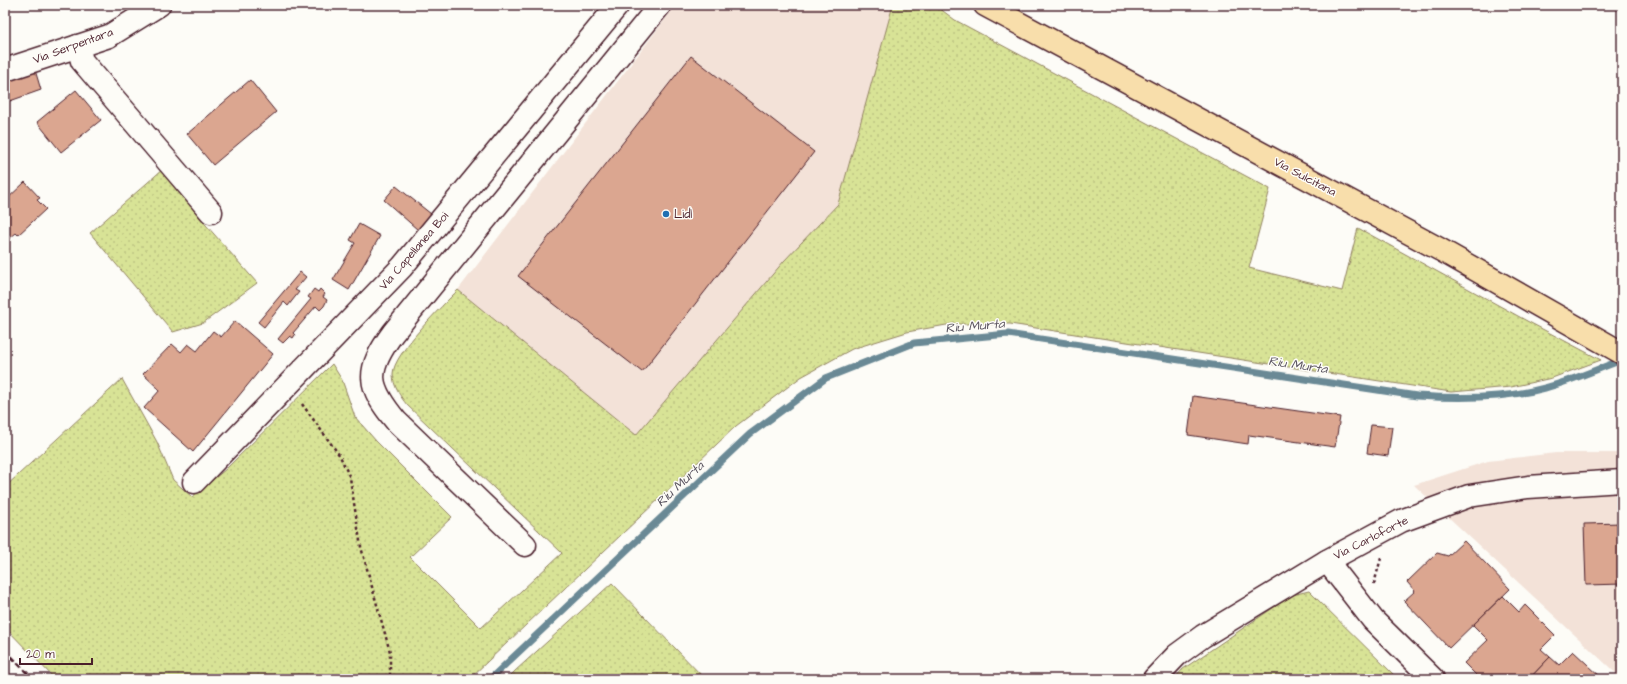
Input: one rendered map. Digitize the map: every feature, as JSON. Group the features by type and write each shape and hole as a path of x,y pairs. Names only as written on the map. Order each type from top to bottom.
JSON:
{"main road":[{"name":"Via Sulcitana","path":"985,5 1441,250 1622,353"}],"street":[{"name":"Via Serpentara","path":"5,70 109,36 159,5"},
{"name":"Via Capellanea Boi","path":"194,482 402,267 618,5"},
{"path":"525,545 396,422 380,402 374,389 373,376 375,362 381,350 393,333 660,5"},
{"path":"78,46 82,61 211,212"},
{"name":"Via Carloforte","path":"1154,679 1177,655 1203,636 1327,562 1401,522 1469,496 1528,487 1622,481"},
{"path":"1327,562 1373,620 1433,679"}],"path":[{"path":"292,381 303,407 340,456 350,478 361,548 390,652 390,679"},
{"path":"1373,588 1381,558 1387,553"}],"shaded area":[{"path":"676,5 893,5 838,204 784,261 636,435 458,290"},
{"path":"1556,453 1622,453 1622,679 1414,485 1488,461"}],"green space":[{"path":"893,5 935,5 955,20 1270,189 1249,268 1342,291 1358,228 1601,360 1552,378 1511,387 1451,392 1010,324 952,324 907,332 852,349 801,377 736,426 469,679 55,679 5,627 5,487 122,379 157,442 173,480 192,497 226,469 332,364 342,380 355,417 376,441 452,517 410,557 481,628 562,553 407,405 397,391 393,378 395,365 401,355 420,330 458,290 636,435 784,261 838,204"},
{"path":"163,169 199,217 257,283 203,323 173,332 90,233"},
{"path":"612,583 705,679 507,679 515,671"},
{"path":"1309,591 1398,679 1174,679 1183,669 1292,595"}],"building":[{"name":"Lidl","path":"691,56 814,152 642,372 518,276"},
{"path":"35,70 41,90 10,101 5,80"},
{"path":"250,80 276,112 213,165 187,134"},
{"path":"76,90 101,120 61,152 37,122"},
{"path":"25,182 40,198 37,200 46,209 18,235 16,233 5,242 5,201"},
{"path":"396,186 431,214 418,230 384,200"},
{"path":"359,224 380,236 349,290 333,280 355,243 350,240"},
{"path":"300,272 306,277 295,290 299,292 288,306 284,302 264,327 258,322"},
{"path":"314,289 318,292 320,289 325,294 323,297 327,300 324,306 320,310 316,306 293,333 295,335 293,338 290,336 283,343 278,339 311,299 308,297"},
{"path":"235,321 273,354 193,452 144,408 160,390 143,374 172,344 181,352 188,344 197,351 213,331 221,337"},
{"path":"1193,396 1340,417 1335,447 1249,435 1248,444 1188,435"},
{"path":"1371,425 1392,427 1388,456 1367,453"},
{"path":"1622,523 1622,584 1586,585 1584,524"},
{"path":"1464,541 1510,589 1449,648 1404,601 1415,591 1407,582 1437,553 1448,556"},
{"path":"1503,596 1519,612 1525,605 1555,635 1541,649 1550,657 1529,679 1480,679 1464,663 1488,640 1473,625"},
{"path":"1573,651 1603,679 1529,679 1550,657 1559,665"}],"waterway":[{"name":"Riu Murta","path":"490,679 750,434 826,378 914,343 1008,334 1417,396 1449,398 1498,396 1529,392 1564,382 1622,360"}],"railway":[{"path":"5,650 33,679"}],"place":[{"name":"Lidl","path":"666,214"}]}
